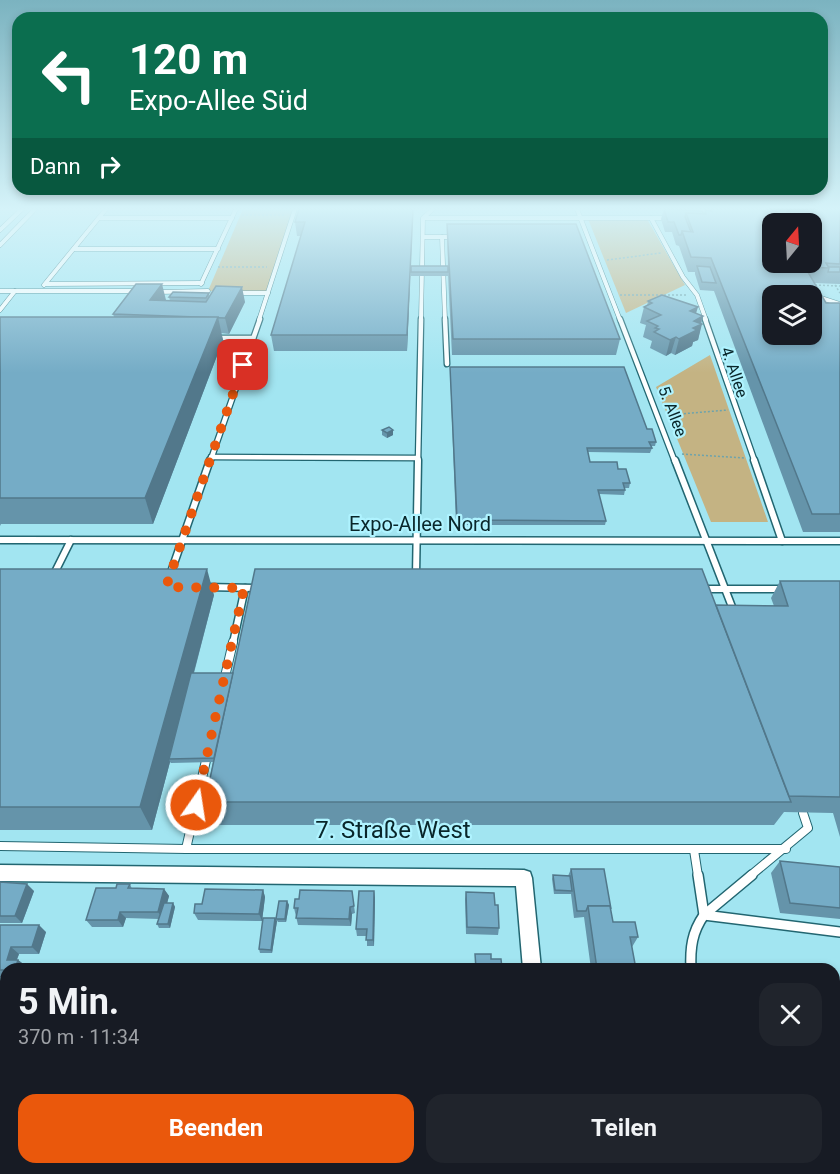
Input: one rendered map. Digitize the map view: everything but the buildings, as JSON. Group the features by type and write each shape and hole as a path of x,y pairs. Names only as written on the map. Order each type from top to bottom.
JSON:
{"street":[{"path":"0,873 524,878 531,963"}],"lane":[{"path":"39,291 62,264"},
{"path":"197,292 211,264"},
{"path":"168,582 277,264"},
{"path":"416,582 422,264"},
{"path":"443,264 447,364"},
{"name":"5. Allee","path":"599,264 735,615"},
{"name":"4. Allee","path":"677,264 697,295 782,541"},
{"path":"46,284 201,284"},
{"path":"803,284 808,293 840,304"},
{"path":"0,291 141,291"},
{"path":"0,310 15,291"},
{"path":"152,291 208,291"},
{"path":"229,292 268,293"},
{"path":"156,296 213,296"},
{"path":"215,338 253,338"},
{"path":"211,457 418,458"},
{"name":"Expo-Allee Nord","path":"0,540 840,541"},
{"path":"48,587 71,540"},
{"path":"200,587 267,588"},
{"path":"222,690 244,588"},
{"path":"690,589 794,589"},
{"path":"186,849 209,747"},
{"path":"691,963 690,946 694,928 704,915 786,849 808,828 803,813"},
{"name":"7. Straße West","path":"0,846 186,849 786,849"},
{"path":"694,850 704,915"},
{"path":"704,915 840,932"}],"path":[{"path":"209,267 276,267"},
{"path":"803,284 840,286"},
{"path":"835,285 840,293"},
{"path":"611,295 697,295"},
{"path":"227,338 216,365 243,365"},
{"path":"720,367 744,372"},
{"path":"659,415 735,410"},
{"path":"673,454 753,458"}],"shaded area":[{"path":"220,264 278,264 269,292 208,291"},
{"path":"606,264 673,264 685,285 626,313"},
{"path":"710,355 768,522 711,522 656,387"}],"route":[{"path":"196,805 244,588 166,587 243,365"}]}
